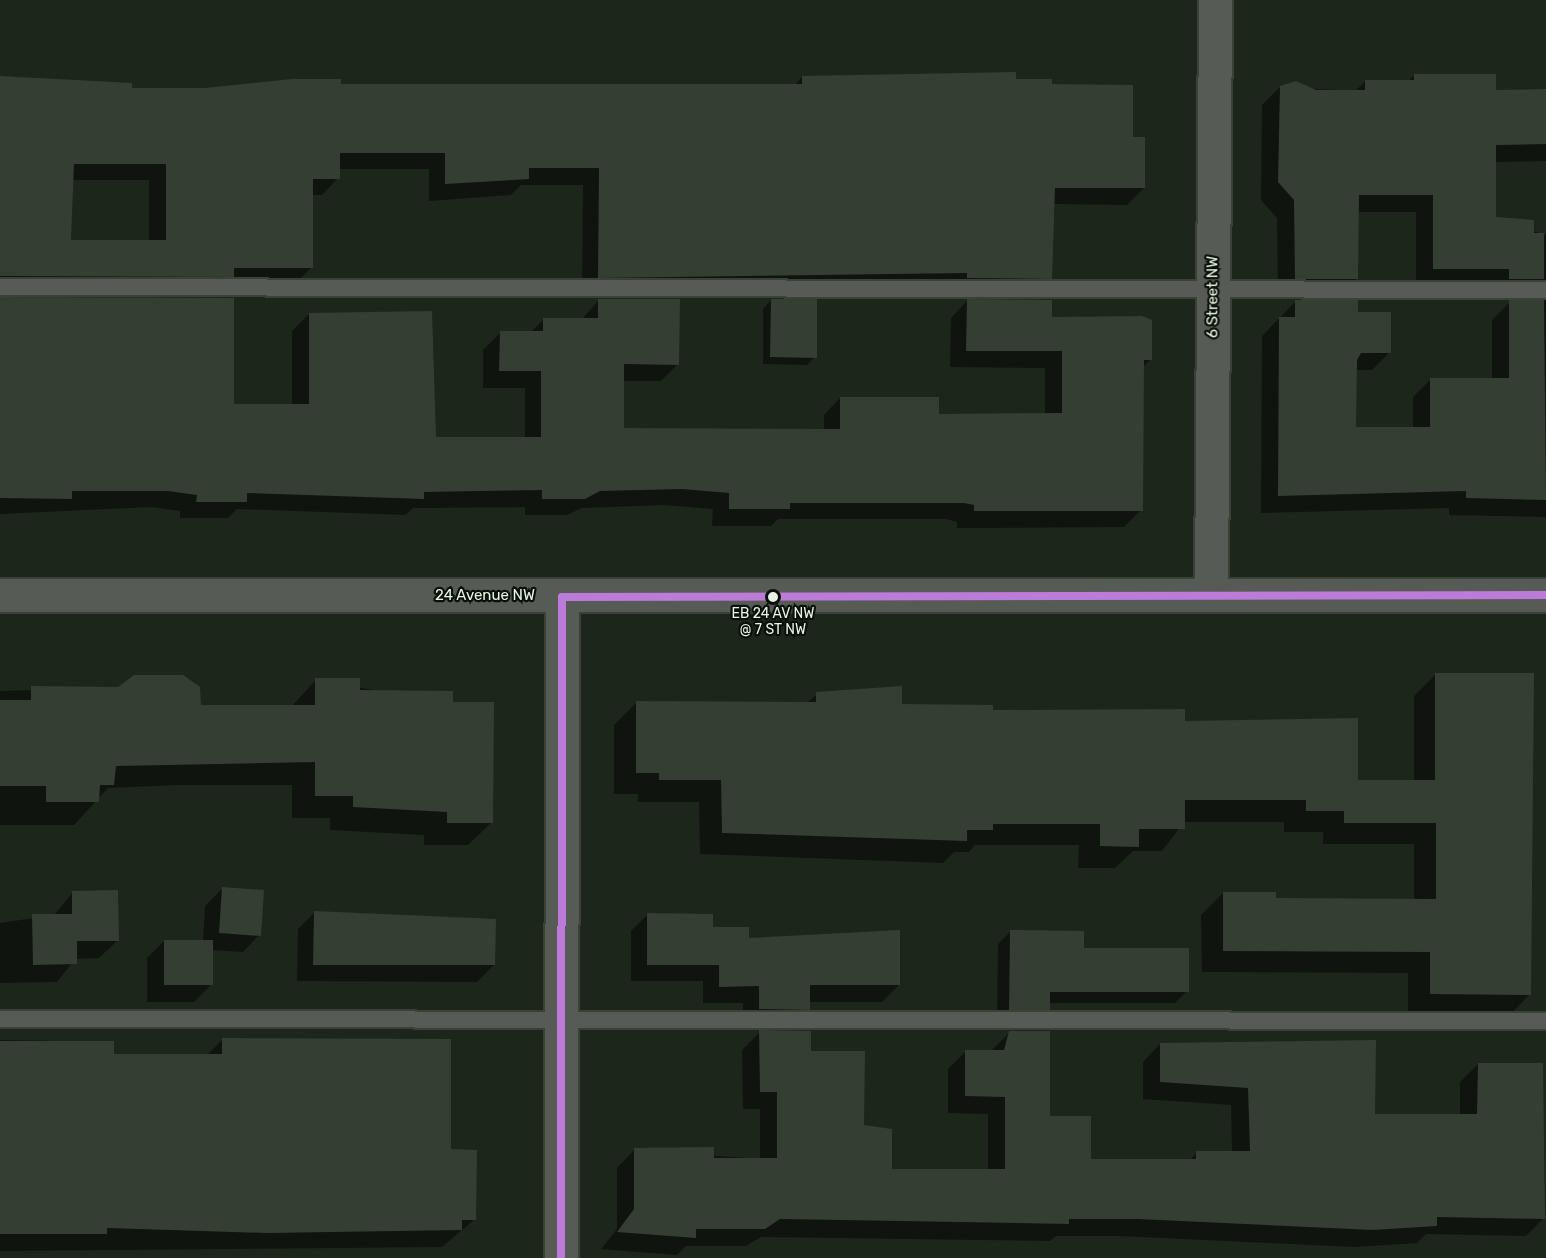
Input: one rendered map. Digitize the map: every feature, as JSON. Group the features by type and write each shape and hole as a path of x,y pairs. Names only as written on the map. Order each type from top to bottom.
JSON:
{"street":[{"name":"6 Street NW","path":"1211,594 1215,0"},
{"name":"24 Avenue NW","path":"0,595 562,597 1546,595"},
{"path":"561,1258 562,597"}],"lane":[{"path":"0,287 1546,290"},
{"path":"0,1020 1546,1021"}],"building":[{"path":"1016,72 1016,79 1052,79 1052,84 1133,85 1133,137 1145,137 1145,188 1055,188 1052,279 967,278 967,273 598,278 599,168 529,168 529,179 445,184 445,153 340,153 340,179 313,179 313,268 234,268 234,277 0,276 0,76 132,83 132,88 205,88 292,79 341,79 341,84 802,84 802,76","holes":["74,164 166,164 166,240 71,240"]},
{"path":"1414,74 1496,74 1496,90 1546,89 1546,144 1496,145 1496,217 1534,220 1534,233 1544,233 1544,279 1509,279 1509,269 1433,269 1433,195 1359,195 1358,279 1295,279 1294,200 1278,182 1280,86 1296,81 1316,90 1365,90 1365,80 1414,80"},
{"path":"0,297 234,298 234,404 309,404 309,313 432,311 436,437 541,437 541,371 499,371 500,331 543,331 543,318 598,318 598,299 680,299 679,365 624,364 624,428 840,429 840,397 939,397 939,414 1062,413 1062,351 966,351 967,299 1052,300 1052,317 1142,316 1152,320 1152,360 1144,360 1143,511 974,511 974,505 964,503 790,503 790,509 729,509 729,493 682,489 600,491 585,499 542,499 542,490 424,492 424,499 247,493 247,502 196,502 197,495 168,491 72,491 72,499 0,498"},
{"path":"771,299 817,299 817,358 770,357"},
{"path":"1295,300 1358,300 1358,312 1391,312 1391,353 1361,353 1357,360 1356,427 1430,427 1430,378 1509,378 1509,300 1544,300 1546,500 1466,498 1466,491 1278,496 1279,317 1295,317"},
{"path":"1435,673 1534,673 1531,995 1430,994 1430,952 1223,951 1223,892 1276,892 1276,898 1436,899 1436,823 1344,823 1344,811 1306,811 1306,800 1185,800 1185,829 1139,829 1139,847 1100,846 1100,824 993,824 993,830 967,830 967,841 722,833 721,780 659,780 659,773 636,773 636,701 816,702 816,692 902,686 902,704 993,705 993,710 1185,709 1185,721 1358,718 1358,780 1435,780"},
{"path":"134,675 183,675 200,687 201,705 315,705 315,678 360,678 360,690 453,691 453,702 494,702 493,823 447,823 447,812 353,807 353,796 315,796 315,762 116,766 114,785 100,785 99,802 46,802 46,786 0,786 0,700 31,700 31,686 118,687"},
{"path":"222,887 264,890 261,936 219,933"},
{"path":"118,890 119,941 77,941 77,964 33,965 32,914 72,914 72,891"},
{"path":"314,911 496,919 495,965 313,965"},
{"path":"647,913 713,914 713,927 749,927 749,938 900,930 900,985 810,985 810,1010 759,1009 759,986 719,987 719,965 647,965"},
{"path":"1010,930 1084,931 1084,948 1189,948 1189,992 1050,992 1050,1010 1009,1010"},
{"path":"164,940 213,940 213,985 164,985"},
{"path":"759,1030 811,1031 811,1051 865,1051 864,1125 892,1129 892,1169 1005,1169 1005,1097 965,1096 965,1050 1004,1050 1009,1031 1050,1031 1050,1116 1091,1116 1091,1159 1196,1159 1196,1151 1250,1151 1248,1088 1160,1082 1160,1043 1376,1040 1375,1114 1477,1114 1478,1063 1543,1063 1545,1219 1437,1217 1437,1226 1373,1230 1138,1219 1069,1219 1069,1224 780,1219 765,1229 696,1229 696,1238 617,1232 634,1209 634,1148 714,1147 714,1158 777,1158 777,1092 760,1092"},
{"path":"222,1038 451,1039 451,1149 477,1150 476,1220 462,1220 462,1230 267,1233 107,1228 107,1234 0,1234 0,1041 114,1041 114,1054 222,1054"}],"transit line":[{"path":"561,1258 562,597 1546,595"}],"place":[{"name":"EB 24 AV NW @ 7 ST NW","path":"773,597"}]}
